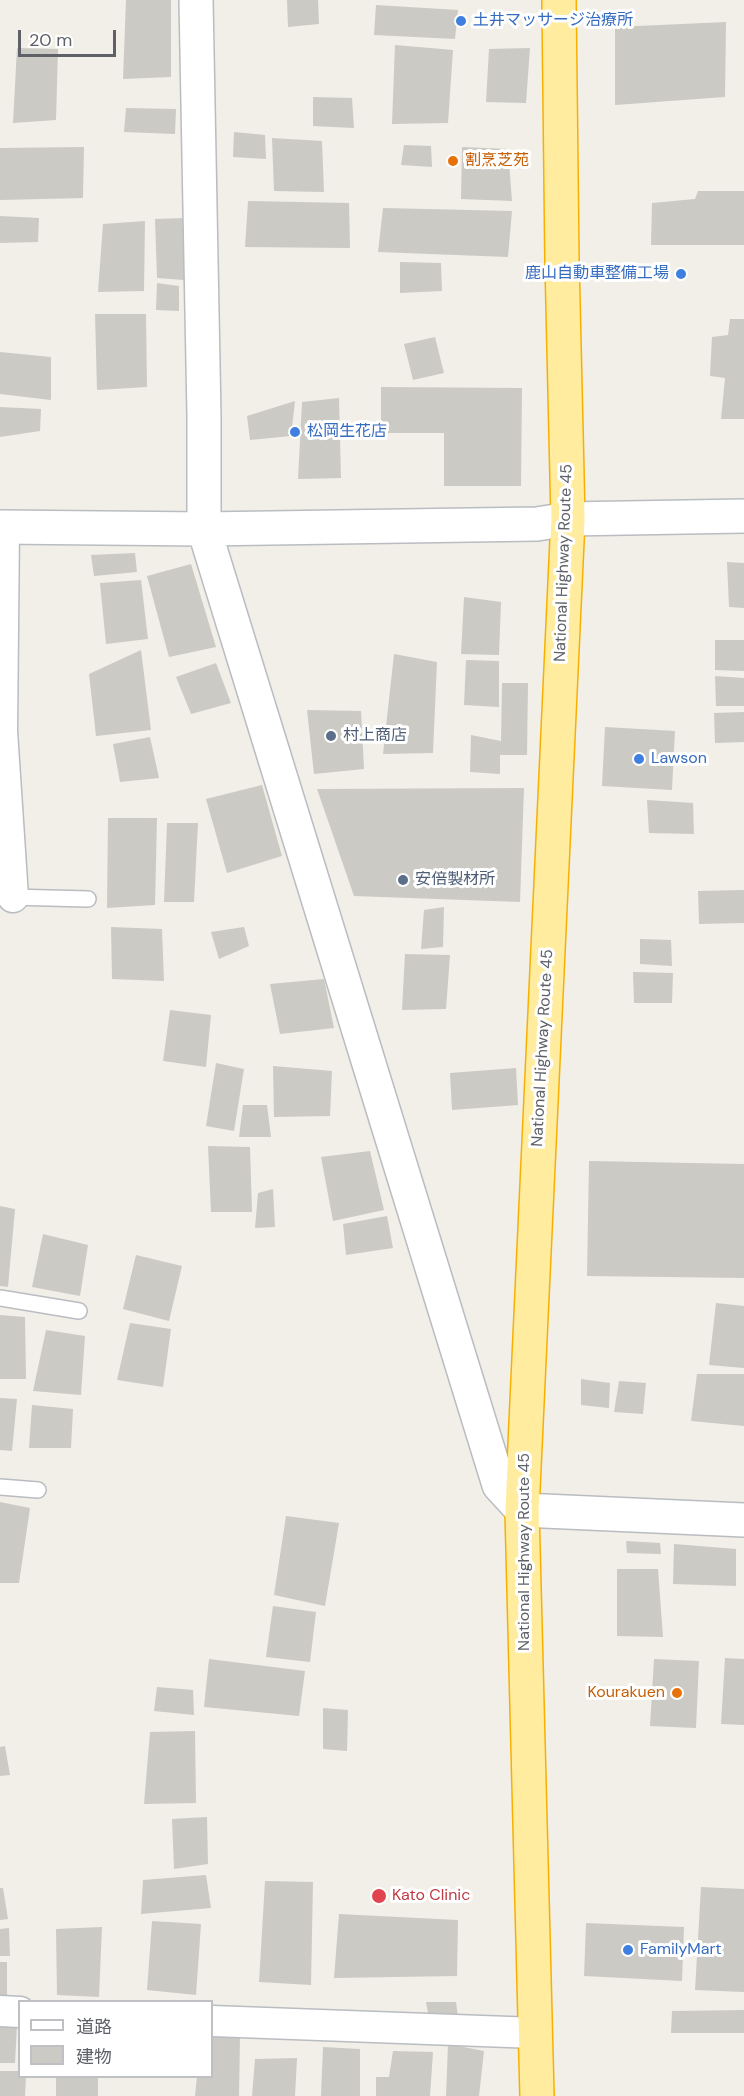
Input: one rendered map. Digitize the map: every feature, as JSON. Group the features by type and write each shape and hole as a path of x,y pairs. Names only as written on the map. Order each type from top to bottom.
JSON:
{"highway":[{"name":"National Highway Route 45","path":"537,2096 522,1510 568,519 559,0"}],"street":[{"path":"196,0 204,404 204,529 500,1485 522,1510 744,1520"},
{"path":"7,897 2,730 2,527 204,529 537,524 568,519 744,516"},
{"path":"0,2011 18,2012"},
{"path":"213,2021 536,2032"}],"lane":[{"path":"7,897 87,899"},
{"path":"0,1298 79,1311"},
{"path":"0,1487 38,1490"}],"building":[{"path":"126,0 171,0 171,77 123,79"},
{"path":"287,0 318,0 319,24 288,27"},
{"path":"376,5 458,10 455,39 374,35"},
{"path":"726,22 725,97 615,105 615,27"},
{"path":"395,45 453,50 448,123 392,124"},
{"path":"17,48 58,49 56,120 13,123"},
{"path":"530,48 526,103 486,102 489,49"},
{"path":"313,97 352,98 354,128 313,126"},
{"path":"126,108 176,109 175,134 124,132"},
{"path":"234,132 265,135 266,159 233,157"},
{"path":"272,138 322,141 324,192 274,191"},
{"path":"404,145 431,146 432,167 401,165"},
{"path":"84,147 83,198 0,200 0,148"},
{"path":"462,147 508,149 512,201 461,199"},
{"path":"698,191 744,191 744,245 651,245 652,203 695,199"},
{"path":"248,201 349,203 350,248 245,247"},
{"path":"383,208 512,211 508,257 378,252"},
{"path":"0,216 39,218 38,242 0,243"},
{"path":"186,218 184,280 157,278 155,219"},
{"path":"145,221 144,291 98,292 103,224"},
{"path":"400,262 441,263 442,291 400,293"},
{"path":"157,283 179,286 179,311 156,310"},
{"path":"95,314 146,314 147,387 97,390"},
{"path":"730,319 744,319 744,419 721,419 725,378 710,376 712,337 728,335"},
{"path":"435,337 444,373 413,380 404,344"},
{"path":"0,352 51,357 51,400 0,394"},
{"path":"381,387 522,388 521,486 444,486 444,433 381,433"},
{"path":"339,398 341,478 298,479 302,402"},
{"path":"295,401 291,436 250,440 247,416"},
{"path":"0,407 41,409 40,431 0,437"},
{"path":"135,553 137,572 94,576 91,555"},
{"path":"727,562 744,563 744,608 729,607"},
{"path":"191,564 216,647 169,657 147,576"},
{"path":"141,580 148,639 106,644 100,583"},
{"path":"464,597 501,602 499,655 461,654"},
{"path":"715,640 744,640 744,671 715,670"},
{"path":"141,650 151,730 96,736 89,674"},
{"path":"394,654 437,662 433,753 383,754"},
{"path":"466,660 499,661 499,707 464,705"},
{"path":"216,663 231,703 191,714 176,677"},
{"path":"715,676 744,678 744,706 716,706"},
{"path":"502,683 528,683 527,755 500,755 500,774 470,772 471,735 501,741"},
{"path":"307,710 361,711 364,769 314,774"},
{"path":"744,712 744,742 715,743 714,713"},
{"name":"Lawson","path":"605,727 675,731 672,790 602,786"},
{"path":"150,737 159,778 120,782 113,744"},
{"path":"262,785 282,856 227,873 206,799"},
{"path":"524,788 520,902 354,896 317,789"},
{"path":"647,800 693,803 694,834 649,833"},
{"path":"108,818 157,818 155,905 107,908"},
{"path":"167,823 198,823 194,902 164,902"},
{"path":"744,890 744,923 699,924 698,891"},
{"path":"444,907 443,947 421,949 424,910"},
{"path":"111,927 162,929 164,981 112,979"},
{"path":"244,927 249,946 219,959 211,932"},
{"path":"640,939 671,940 672,966 640,964"},
{"path":"405,954 450,955 446,1009 402,1010"},
{"path":"633,972 673,973 672,1003 634,1003"},
{"path":"324,979 334,1028 280,1034 270,984"},
{"path":"170,1010 211,1015 206,1067 163,1061"},
{"path":"216,1063 244,1069 234,1131 206,1126"},
{"path":"273,1066 332,1071 330,1116 274,1117"},
{"path":"516,1068 518,1105 452,1110 450,1073"},
{"path":"243,1105 267,1105 271,1137 239,1137"},
{"path":"208,1146 250,1147 252,1212 211,1212"},
{"path":"370,1151 384,1210 333,1221 321,1157"},
{"path":"589,1161 744,1164 744,1278 587,1276"},
{"path":"273,1189 275,1227 255,1228 258,1193"},
{"path":"0,1206 15,1209 8,1287 0,1286"},
{"path":"387,1216 393,1248 346,1255 343,1224"},
{"path":"43,1234 88,1245 80,1296 32,1287"},
{"path":"136,1255 182,1266 169,1321 123,1309"},
{"path":"716,1303 744,1306 744,1368 709,1365"},
{"path":"0,1315 25,1317 26,1379 0,1379"},
{"path":"130,1323 171,1329 163,1387 117,1380"},
{"path":"46,1330 85,1336 81,1395 33,1391"},
{"path":"697,1374 744,1374 744,1426 691,1421"},
{"path":"581,1379 610,1383 609,1408 581,1405"},
{"path":"619,1381 646,1383 643,1414 614,1412"},
{"path":"0,1398 17,1399 12,1451 0,1450"},
{"path":"32,1405 73,1409 71,1448 29,1448"},
{"path":"0,1502 30,1508 19,1583 0,1583"},
{"path":"286,1516 339,1523 325,1606 274,1595"},
{"path":"626,1541 660,1543 661,1554 627,1553"},
{"path":"674,1544 736,1549 736,1586 673,1584"},
{"path":"617,1569 658,1569 663,1637 617,1636"},
{"path":"273,1606 316,1612 310,1662 266,1657"},
{"path":"725,1658 744,1659 744,1725 721,1724"},
{"path":"209,1659 305,1671 299,1716 204,1707"},
{"path":"654,1659 699,1661 696,1728 650,1726"},
{"path":"157,1687 193,1690 194,1715 154,1711"},
{"path":"323,1708 348,1710 347,1751 323,1749"},
{"path":"195,1731 196,1803 144,1804 150,1732"},
{"path":"5,1746 10,1775 0,1776 0,1747"},
{"path":"207,1817 208,1864 174,1869 172,1819"},
{"path":"206,1875 211,1908 141,1914 143,1880"},
{"path":"265,1881 313,1882 311,1985 259,1982"},
{"path":"701,1887 744,1889 744,1992 695,1990"},
{"path":"0,1888 3,1888 8,1919 0,1920"},
{"path":"339,1914 458,1920 457,1976 334,1978"},
{"path":"152,1921 201,1924 196,1995 147,1990"},
{"path":"586,1923 684,1927 682,1981 584,1976"},
{"path":"102,1927 99,1997 57,1995 56,1929"},
{"path":"9,1928 10,1956 0,1956 0,1929"},
{"path":"0,1962 7,1962 7,1995 0,1995"},
{"path":"426,2002 456,2002 458,2017 429,2018"},
{"path":"744,2010 744,2033 671,2033 672,2011"},
{"path":"0,2024 17,2026 15,2063 0,2063"},
{"path":"213,2035 240,2036 239,2096 195,2096 197,2078 213,2078"},
{"path":"448,2044 484,2051 479,2096 446,2096"},
{"path":"323,2047 360,2049 360,2096 321,2096"},
{"path":"393,2051 433,2052 430,2096 376,2096 376,2077 389,2077"},
{"path":"297,2058 295,2096 252,2096 255,2059"},
{"path":"0,2071 18,2071 18,2078 26,2078 25,2096 0,2096"},
{"path":"56,2078 98,2078 98,2096 56,2096"}],"place":[{"name":"土井マッサージ治療所","path":"461,21"},
{"name":"割烹芝苑","path":"453,161"},
{"name":"鹿山自動車整備工場","path":"681,274"},
{"name":"松岡生花店","path":"295,432"},
{"name":"村上商店","path":"331,736"},
{"name":"Lawson","path":"639,759"},
{"name":"安倍製材所","path":"403,880"},
{"name":"Kourakuen","path":"677,1693"},
{"name":"Kato Clinic","path":"379,1896"},
{"name":"FamilyMart","path":"628,1950"}]}
